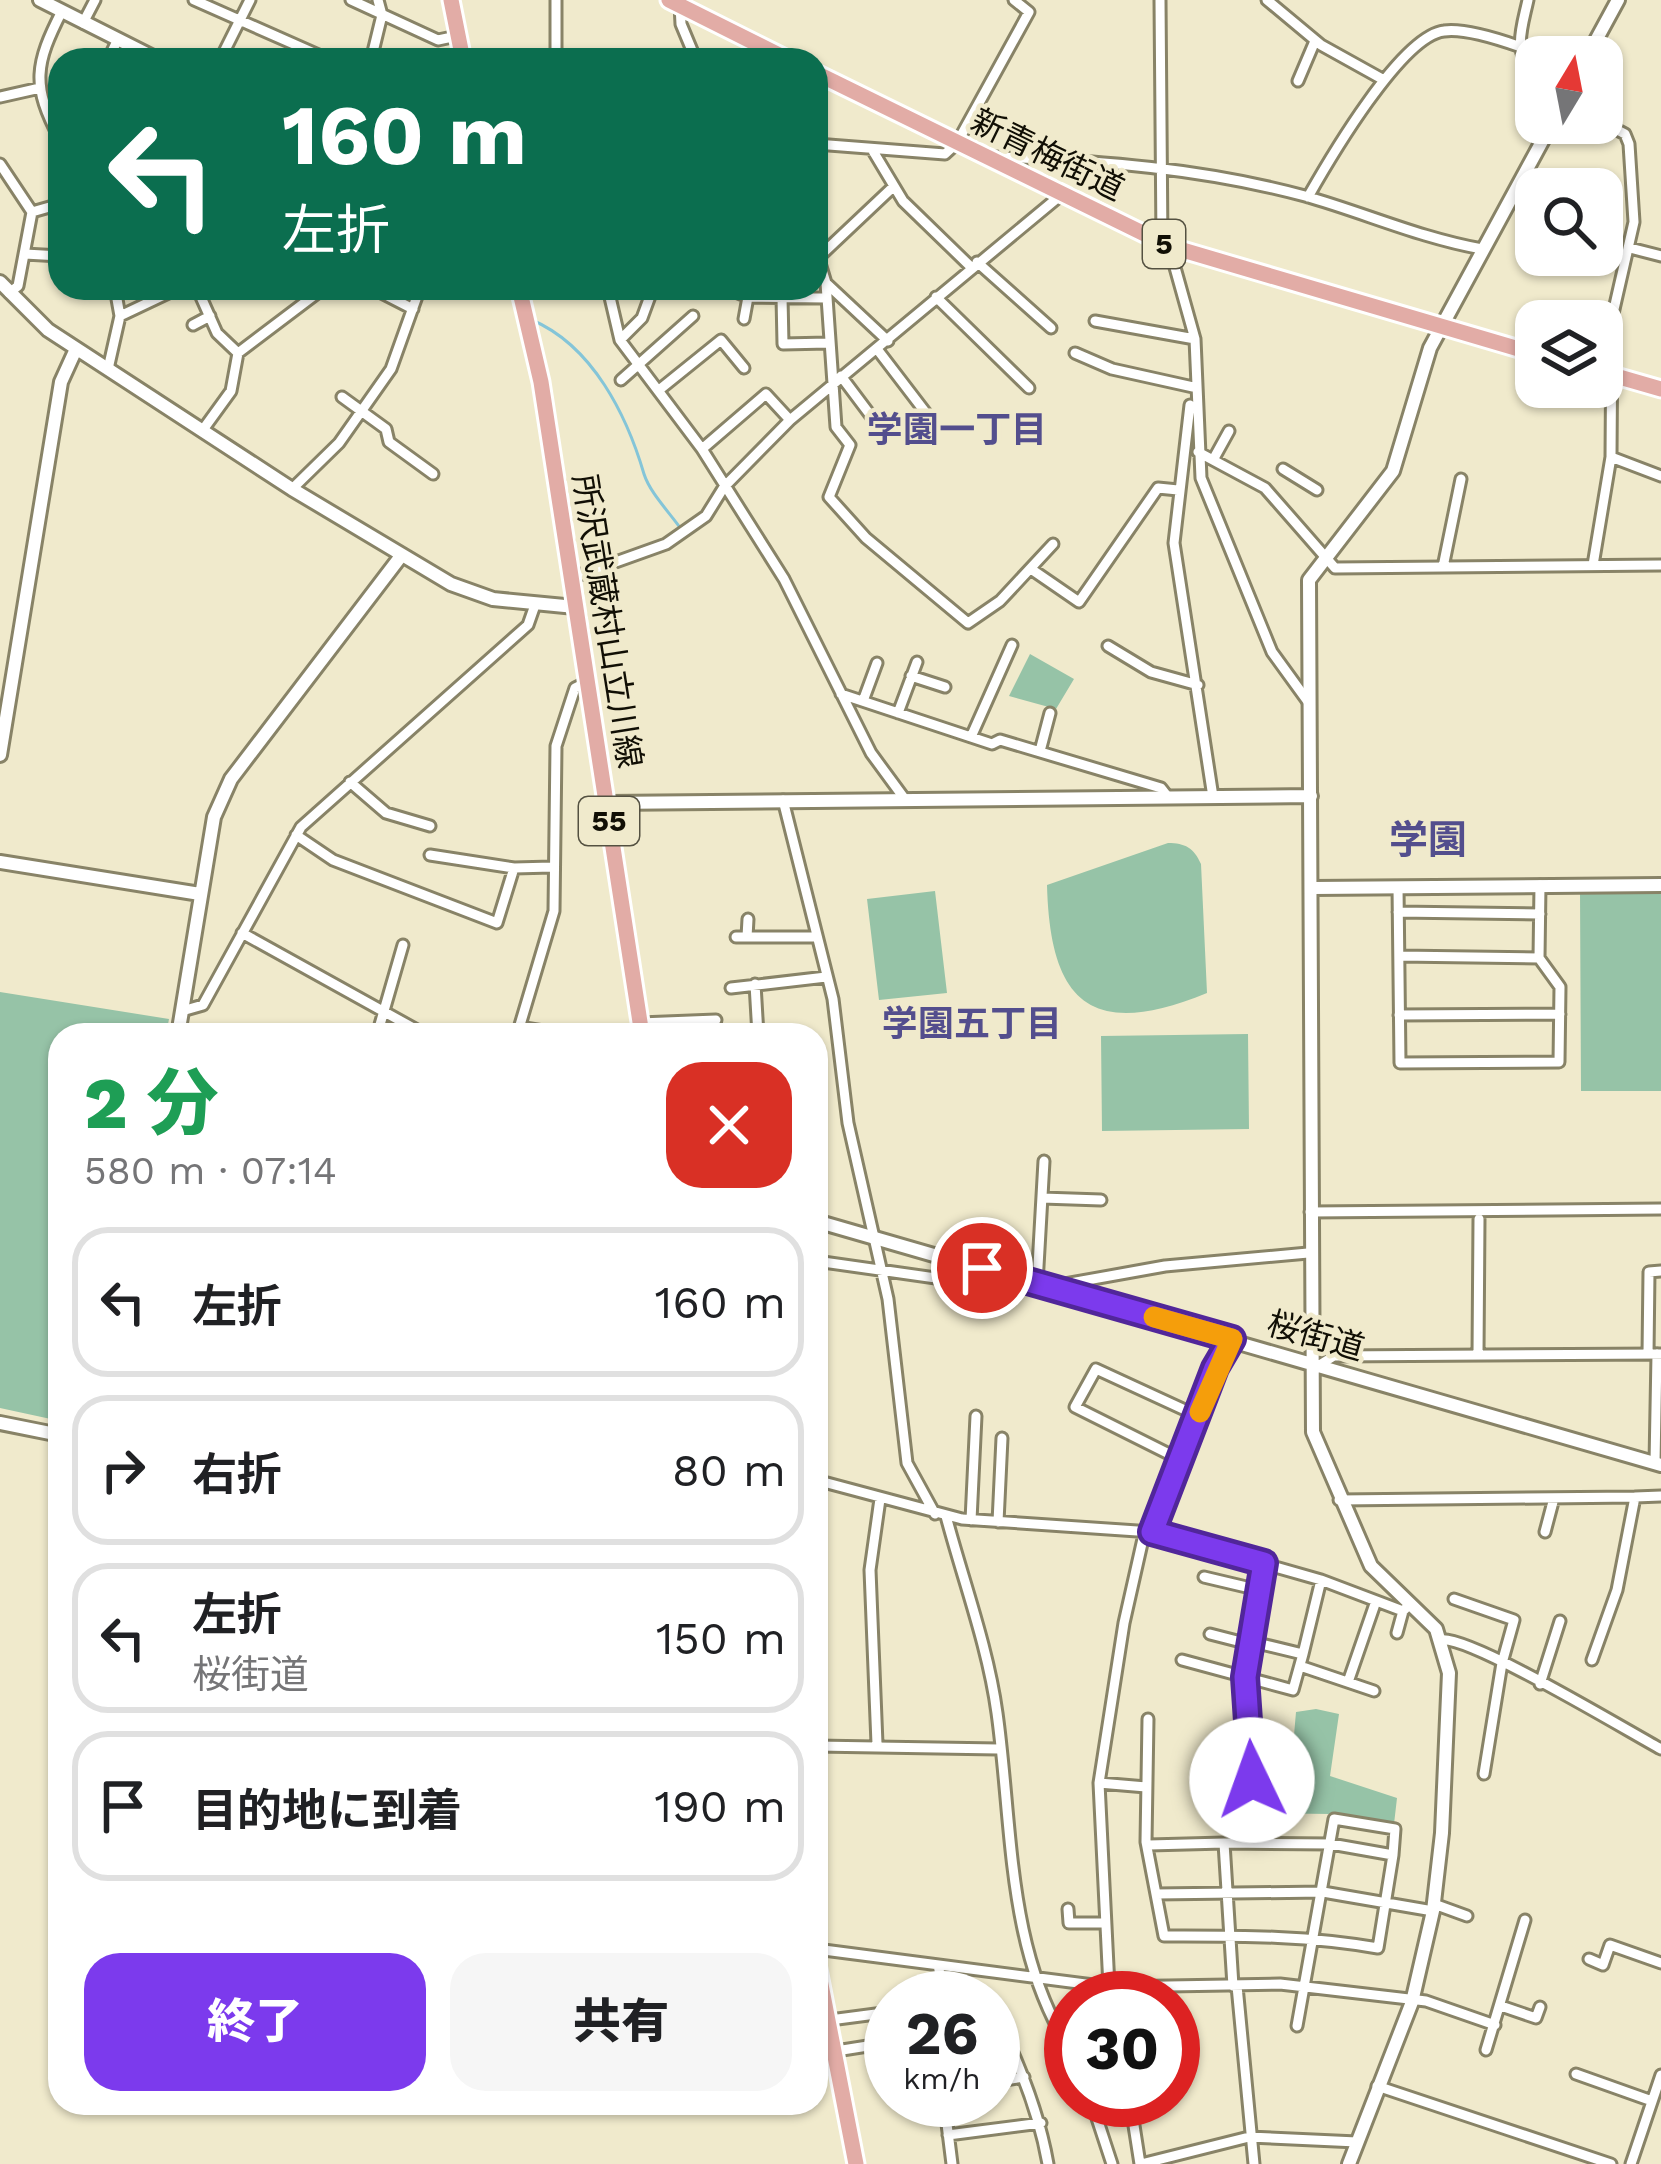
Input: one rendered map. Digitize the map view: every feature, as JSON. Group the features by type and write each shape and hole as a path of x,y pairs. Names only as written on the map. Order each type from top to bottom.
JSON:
{"main road":[{"path":"451,0 460,48"},
{"path":"675,3 765,48"},
{"name":"新青梅街道","path":"828,80 1166,244 1515,348"},
{"name":"所沢武蔵村山立川線","path":"526,303 640,1023"},
{"path":"1623,378 1661,389"},
{"path":"828,2011 856,2164"}],"street":[{"path":"40,0 136,48"},
{"path":"83,23 95,0"},
{"path":"194,0 301,48"},
{"path":"226,48 250,0"},
{"path":"351,0 438,40 457,36"},
{"path":"374,48 382,15 378,0"},
{"path":"556,0 556,48"},
{"path":"828,145 945,154 957,143 1029,12 1014,0"},
{"path":"1160,0 1158,170 1166,244 1195,339 1178,490 1178,590 1214,796"},
{"path":"1267,0 1315,41 1384,80"},
{"path":"1520,36 1528,0"},
{"path":"1598,36 1618,0"},
{"path":"675,3 691,48"},
{"path":"48,113 38,59 62,11"},
{"path":"1307,197 1384,80 1439,31 1515,45"},
{"path":"114,48 118,39"},
{"path":"1298,81 1315,41"},
{"path":"0,97 40,88"},
{"path":"1617,300 1634,222 1629,144 1623,133"},
{"path":"1349,2164 1412,2002 1433,1907 1449,1672 1441,1640 1371,1566 1312,1432 1316,1362 1309,1253 1313,888 1309,580 1393,471 1414,391 1440,327 1540,144"},
{"path":"873,151 892,188 1051,328"},
{"path":"985,157 1158,170 1307,197 1436,241 1482,249"},
{"path":"0,164 32,212 19,286 4,288"},
{"path":"828,244 892,188"},
{"path":"571,578 666,544 706,517 724,487 790,420 1061,195"},
{"path":"32,212 48,207"},
{"path":"1630,248 1661,256"},
{"path":"25,254 48,255"},
{"path":"828,285 888,341"},
{"path":"4,288 76,349 401,556 476,593 575,607"},
{"path":"936,296 1029,388"},
{"path":"108,369 120,316 117,300"},
{"path":"120,316 154,300"},
{"path":"202,300 218,333 238,353"},
{"path":"202,430 231,391 238,353 308,300"},
{"path":"395,300 413,309"},
{"path":"292,489 362,411 401,352 416,300"},
{"path":"611,300 620,340 702,449 784,579 872,753 904,798"},
{"path":"620,340 642,318 649,300"},
{"path":"744,319 747,300"},
{"path":"775,300 783,344 828,343"},
{"path":"827,300 836,427 850,445 830,497 866,538 949,612 968,623 1053,544"},
{"path":"193,325 210,316"},
{"path":"621,380 640,368 693,316"},
{"path":"1095,321 1195,339"},
{"path":"659,391 732,332"},
{"path":"721,340 744,368"},
{"path":"0,755 61,382 76,349"},
{"path":"877,349 929,416"},
{"path":"1075,353 1112,369 1193,387"},
{"path":"836,380 883,432"},
{"path":"1193,387 1201,478 1272,652 1311,704"},
{"path":"702,449 766,394 790,420"},
{"path":"342,397 386,429 388,442 433,474"},
{"path":"1593,565 1611,457 1609,408"},
{"path":"1213,460 1229,431"},
{"path":"1198,452 1274,498 1335,568 1661,565"},
{"path":"1611,457 1661,476"},
{"path":"1274,498 1287,471 1316,490"},
{"path":"1443,567 1461,479"},
{"path":"1031,569 1079,602 1158,488 1178,490"},
{"path":"180,1023 214,817 231,778 401,556"},
{"path":"182,1011 202,1006 296,835 528,625 535,604"},
{"path":"971,737 1012,645"},
{"path":"1108,646 1151,672 1198,685"},
{"path":"898,713 917,662"},
{"path":"862,701 877,663"},
{"path":"911,676 945,687"},
{"path":"521,1023 550,931 556,746 575,688 587,682"},
{"path":"841,694 971,737 1040,751 1161,788 1168,796"},
{"path":"1040,751 1050,713"},
{"path":"350,782 386,813 430,826"},
{"path":"607,803 1311,796"},
{"path":"783,800 826,977 848,1124 888,1299 907,1463 941,1515 997,1712 1007,1844 1044,2002"},
{"path":"296,835 333,860 497,923 514,868"},
{"path":"430,856 514,868 552,867"},
{"path":"0,862 200,894"},
{"path":"1398,887 1400,1063 1487,1065 1559,1062 1560,987 1539,958 1540,885"},
{"path":"1313,888 1661,885"},
{"path":"1398,913 1540,914"},
{"path":"748,919 742,937 815,937"},
{"path":"242,933 404,1023"},
{"path":"379,1023 403,945"},
{"path":"1399,956 1539,958"},
{"path":"730,988 826,977"},
{"path":"755,984 757,1023"},
{"path":"1400,1015 1560,1014"},
{"path":"691,1023 716,1020"},
{"path":"1036,1283 1044,1161"},
{"path":"1042,1198 1101,1200"},
{"path":"1310,1212 1661,1209"},
{"path":"1478,1355 1479,1219"},
{"name":"桜街道","path":"828,1223 1658,1464"},
{"path":"828,1262 992,1286 1309,1253"},
{"path":"1658,1464 1649,1272 1661,1271"},
{"path":"1108,1971 1099,1784 1148,1531 1232,1339"},
{"path":"1316,1362 1334,1356 1655,1354"},
{"path":"1181,1460 1075,1407 1096,1369 1198,1416"},
{"path":"971,1520 976,1416"},
{"path":"0,1423 48,1433"},
{"path":"998,1522 1002,1438"},
{"path":"828,1484 971,1520 1148,1531 1406,1607"},
{"path":"1339,1500 1661,1496"},
{"path":"1592,1660 1617,1590 1636,1497"},
{"path":"1545,1532 1554,1498"},
{"path":"877,1744 870,1570 880,1499"},
{"path":"1255,1842 1245,1677 1264,1563"},
{"path":"1204,1576 1259,1590"},
{"path":"1182,1660 1293,1690 1321,1580"},
{"path":"1454,1599 1514,1620 1484,1774"},
{"path":"1348,1682 1376,1601"},
{"path":"1397,1634 1406,1607"},
{"path":"1540,1684 1560,1621"},
{"path":"1210,1634 1301,1660 1374,1691"},
{"path":"1441,1640 1450,1638 1502,1663 1661,1749"},
{"path":"1148,1719 1149,1845 1164,1936 1316,1936 1378,1948 1395,1828 1334,1820 1316,1936 1297,2026"},
{"path":"828,1746 998,1749"},
{"path":"1099,1784 1146,1787"},
{"path":"1224,1844 1254,2164"},
{"path":"1149,1845 1331,1844 1393,1855"},
{"path":"1156,1894 1323,1892 1467,1916"},
{"path":"1068,1909 1069,1923 1103,1923"},
{"path":"1486,2050 1525,1920"},
{"path":"1589,1959 1603,1965 1610,1945 1661,1963"},
{"path":"828,1951 1044,1979"},
{"path":"938,1965 939,1971"},
{"path":"1200,1986 1303,1988 1426,2001 1495,2025"},
{"path":"1502,2006 1536,2018 1540,2007"},
{"path":"830,2020 864,2016"},
{"path":"836,2051 864,2047"},
{"path":"1020,2068 1041,2123 1048,2164"},
{"path":"1576,2074 1652,2101"},
{"path":"1631,2164 1661,2074"},
{"path":"1020,2079 1024,2078"},
{"path":"1377,2086 1576,2159 1611,2164"},
{"path":"948,2135 1041,2123"},
{"path":"947,2127 952,2164"},
{"path":"1100,2127 1112,2164"},
{"path":"1135,2127 1141,2164 1174,2160 1249,2137 1357,2142"}],"green space":[{"path":"1030,654 1074,679 1056,709 1009,696"},
{"path":"1168,843 1188,848 1201,864 1207,993 1134,1013 1107,1011 1085,1001 1069,984 1057,959 1047,885"},
{"path":"1661,890 1661,1091 1581,1091 1580,891"},
{"path":"935,891 947,993 879,1000 867,899"},
{"path":"0,992 169,1019 168,1023 48,1023 48,1418 0,1408"},
{"path":"1248,1034 1249,1129 1102,1131 1101,1036"},
{"path":"1316,1709 1339,1714 1330,1776 1397,1798 1394,1824 1330,1814 1258,1813 1262,1808 1300,1804 1293,1747 1296,1712"}],"waterway":[{"path":"532,320 573,347 605,385 647,481 681,529"}],"slow traffic":[{"path":"1154,1317 1232,1339 1215,1368 1200,1412"}],"district":[{"name":"学園一丁目","path":"957,429"},
{"name":"学園","path":"1428,839"},
{"name":"学園五丁目","path":"972,1023"}],"route":[{"path":"982,1268 1232,1339 1215,1368 1152,1532 1264,1563 1245,1677 1252,1780"}]}
